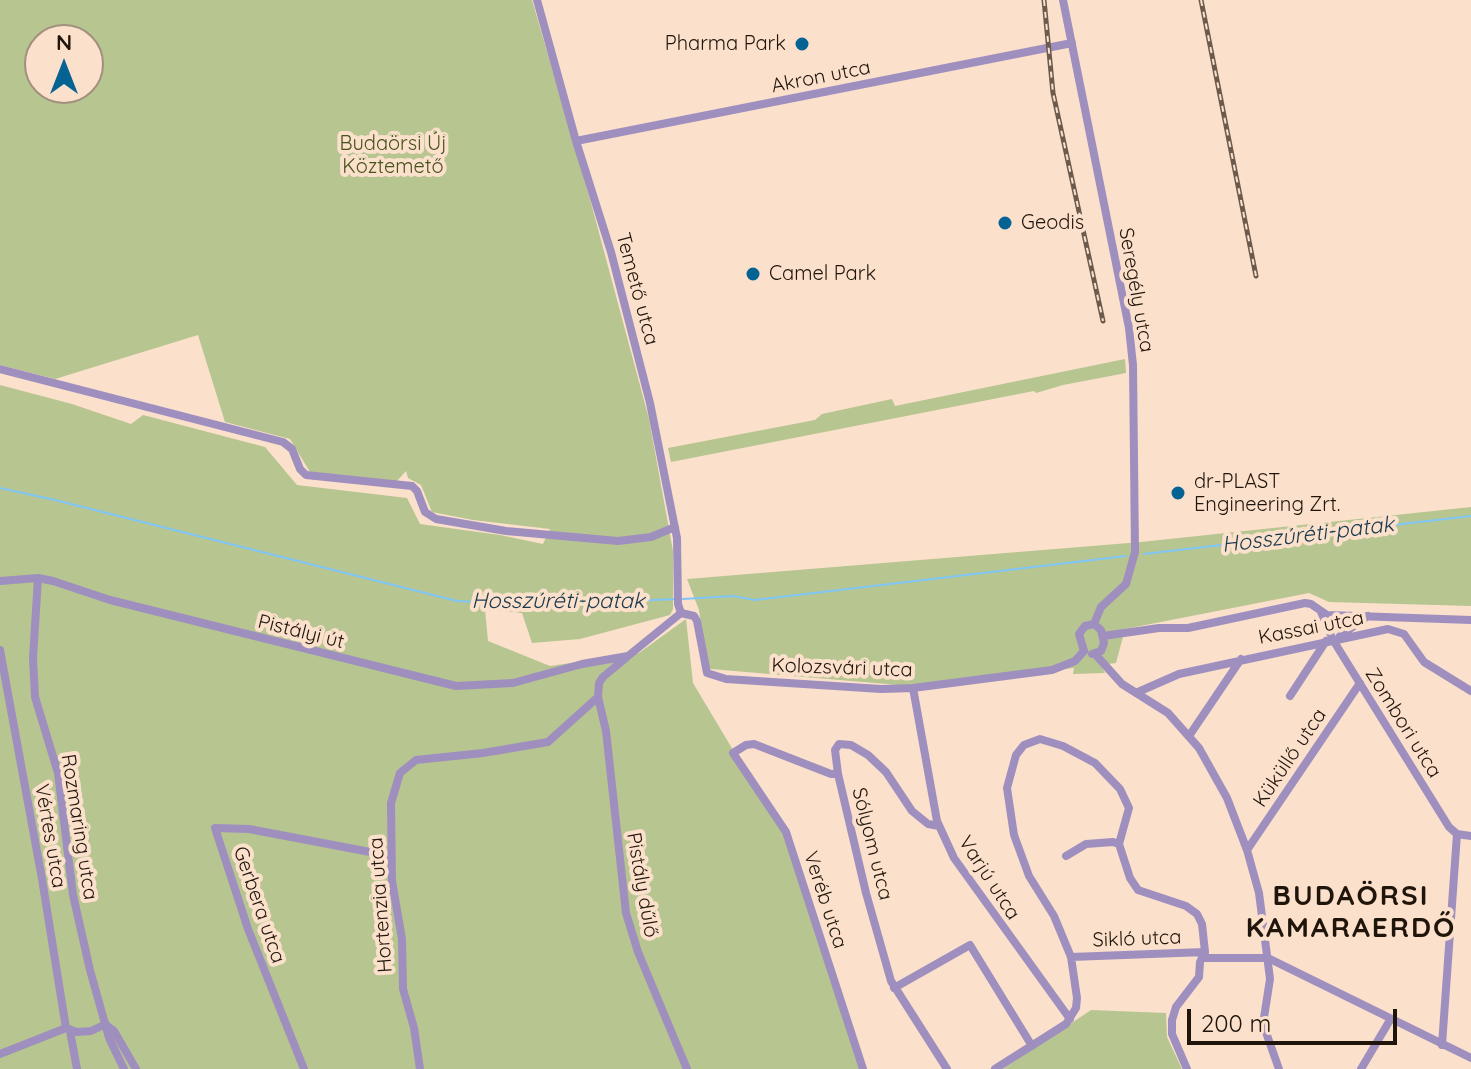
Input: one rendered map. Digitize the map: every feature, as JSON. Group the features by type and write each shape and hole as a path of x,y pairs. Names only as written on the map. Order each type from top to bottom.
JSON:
{"street":[{"name":"Temető utca","path":"537,0 611,252 650,403 675,527 679,559 679,609"},
{"name":"Seregély utca","path":"1063,0 1129,328 1133,365 1135,552 1126,584 1101,607 1094,624"},
{"name":"Akron utca","path":"576,141 1072,43"},
{"path":"0,369 283,442 292,449 306,475 408,485 417,491 425,512 436,519 506,531 618,541 651,537 675,527"},
{"name":"Pistályi út","path":"0,582 38,578 443,685 513,683 596,661 628,656"},
{"name":"Rozmaring utca","path":"38,578 33,658 35,697 58,773 73,895 106,1024 114,1031 136,1069"},
{"path":"1103,636 1148,629 1188,628 1305,603 1327,615 1471,620"},
{"path":"598,697 599,683 603,677 679,609"},
{"name":"Kolozsvári utca","path":"679,609 694,616 707,673 719,678 881,689 913,688 1052,670 1075,661 1084,651"},
{"name":"Zombori utca","path":"1321,612 1330,641 1360,683 1449,827 1457,834"},
{"path":"1290,696 1330,641 1368,616"},
{"path":"1113,675 1103,647 1101,630 1094,624 1085,626 1079,634 1084,651 1095,654 1113,675 1122,684 1168,713 1189,736 1218,778 1247,850 1259,893 1270,979 1263,1024 1279,1069"},
{"name":"Kassai utca","path":"1138,692 1179,674 1241,658 1388,629 1399,631 1424,662 1471,691"},
{"path":"1095,654 1103,647"},
{"name":"Vértes utca","path":"0,650 77,1069"},
{"path":"1189,736 1241,658"},
{"path":"596,661 603,677"},
{"name":"Küküllő utca","path":"1247,850 1360,683"},
{"name":"Varjú utca","path":"913,688 939,826 954,858 1070,1019"},
{"name":"Hortenzia utca","path":"420,1069 414,1028 403,989 403,948 391,856 391,798 400,773 411,762 548,742 598,697"},
{"name":"Pistály dűlő","path":"598,697 606,731 626,913 638,952 687,1069"},
{"path":"995,1069 1070,1019 1076,1008 1071,957 1054,916 1029,876 1014,835 1007,788 1016,755 1024,745 1040,739 1063,746 1095,763 1120,789 1129,808 1119,844 1130,878 1138,890 1186,906 1197,914 1202,924 1204,955 1199,977 1176,1007 1172,1020 1172,1034 1187,1069"},
{"name":"Veréb utca","path":"838,774 754,744 733,753 786,832 863,1069"},
{"name":"Sólyom utca","path":"939,826 928,824 912,811 886,772 868,755 851,745 839,744 835,750 838,774 866,893 894,988 947,1069"},
{"name":"Gerbera utca","path":"304,1069 248,929 215,828 249,829 391,856"},
{"path":"1442,1045 1457,834 1471,836"},
{"path":"1066,856 1086,844 1119,844"},
{"path":"894,988 970,945 1032,1046"},
{"name":"Sikló utca","path":"1071,957 1204,955 1268,958"},
{"path":"1268,958 1471,1058"},
{"path":"1361,1069 1390,1020"},
{"path":"0,1054 68,1030 91,1031 106,1024 124,1069"}],"green space":[{"name":"Budaörsi Új Köztemető","path":"0,0 532,0 649,419 673,551 673,609 670,615 580,639 532,643 522,613 485,609 488,641 550,666 639,653 686,619 693,683 736,755 789,833 861,1069 0,1069 0,385 131,424 143,415 265,447 297,485 407,498 420,524 543,544 550,529 432,512 421,485 408,478 406,471 397,481 310,472 290,439 225,422 198,335 55,379 0,365"},
{"path":"1125,359 1126,373 1036,393 671,462 668,448 815,420 822,414 892,399 895,406"},
{"path":"1471,507 1471,606 1329,602 1309,593 1125,629 1116,663 1101,665 1105,673 1073,674 1074,668 910,686 711,669 707,664 699,610 687,579 1141,542"},
{"path":"1091,1010 1166,1013 1167,1037 1182,1069 1003,1069"}],"waterway":[{"name":"Hosszúréti-patak","path":"0,488 457,601 532,605 677,599"},
{"name":"Hosszúréti-patak","path":"1144,554 1471,516"},
{"name":"Hosszúréti-patak","path":"683,599 733,596 755,600 1126,556"}],"railway":[{"path":"1044,0 1053,93 1103,321"},
{"path":"1201,0 1256,276"}],"place":[{"name":"Pharma Park","path":"802,44"},
{"name":"Geodis","path":"1005,223"},
{"name":"Camel Park","path":"753,274"},
{"name":"dr-PLAST Engineering Zrt.","path":"1178,493"}],"district":[{"name":"BUDAÖRSI KAMARAERDŐ","path":"1351,913"}]}
